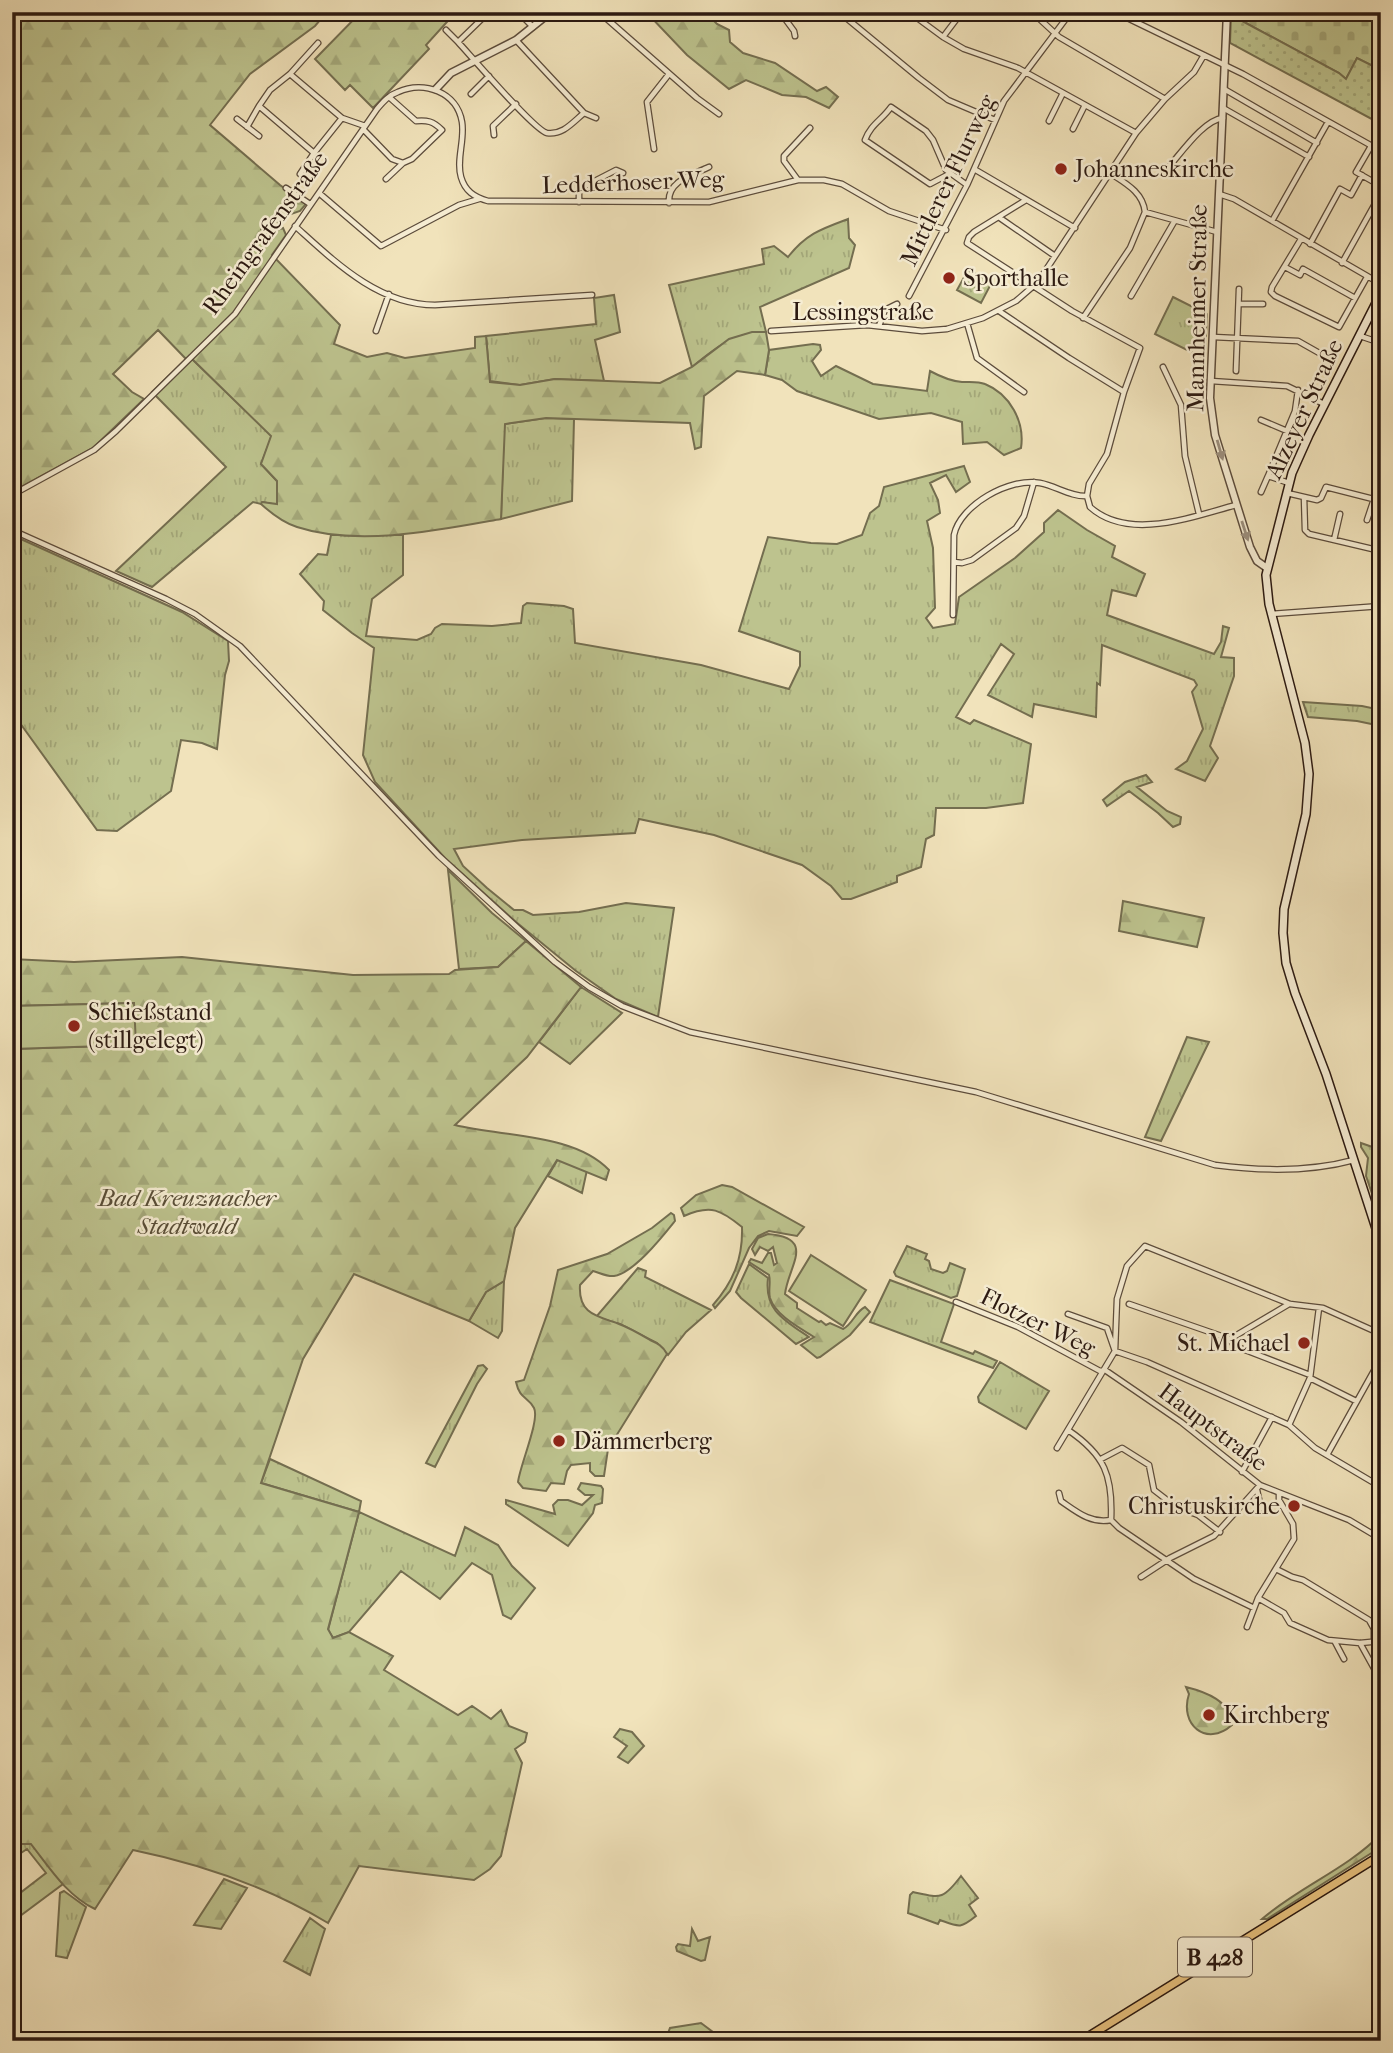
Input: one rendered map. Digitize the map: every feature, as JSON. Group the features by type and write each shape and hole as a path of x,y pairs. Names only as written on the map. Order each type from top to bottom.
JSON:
{"main road":[{"name":"Alzeyer Straße","path":"1381,293 1300,452 1269,558 1266,587 1302,733 1309,774 1306,814 1284,909 1285,955 1295,993 1319,1054 1381,1244"},
{"path":"1381,1254 1378,1259 1381,1265"},
{"name":"B 428","path":"1081,2041 1381,1855"}],"street":[{"path":"458,42 489,12"},
{"path":"519,12 533,27"},
{"path":"436,89 451,74 516,40 551,12"},
{"path":"599,12 719,114"},
{"path":"780,12 795,36"},
{"path":"839,12 948,100 995,120"},
{"path":"909,12 964,49 1004,61 1136,133"},
{"path":"943,37 962,12"},
{"path":"1032,12 1055,34 1165,99"},
{"name":"Mittlerer Flurweg","path":"909,296 946,230 1004,100 1071,12"},
{"path":"1115,12 1225,65 1381,151"},
{"name":"Mannheimer Straße","path":"1227,12 1212,337 1213,424 1255,557 1267,568"},
{"path":"446,30 541,131 563,131 584,113"},
{"path":"516,40 584,113 596,118"},
{"path":"247,127 270,90 290,74 318,43"},
{"name":"Lessingstraße","path":"771,331 879,326 922,331 947,329 999,311 1035,286 1136,133 1165,99 1194,72 1204,55"},
{"path":"290,74 342,118 364,127 392,159 403,163"},
{"path":"654,149 647,102 669,74"},
{"path":"471,94 489,76"},
{"path":"386,179 442,130 427,120 416,121 389,97 409,88 436,89 451,100 459,111 462,123 459,171 470,193 480,199"},
{"path":"1224,89 1317,143"},
{"path":"1049,121 1063,93"},
{"name":"Rheingrafenstraße","path":"12,495 94,450 117,431 235,314 364,127 389,97"},
{"path":"494,135 493,126 516,104"},
{"path":"1073,129 1085,105"},
{"path":"259,106 314,153"},
{"path":"949,174 930,184 865,140 869,129 891,107 930,134 949,174 967,185"},
{"path":"1223,108 1309,157"},
{"path":"300,174 342,118"},
{"path":"1166,170 1201,131 1217,118 1223,118"},
{"path":"237,119 258,136"},
{"path":"1272,221 1328,122"},
{"path":"798,180 784,161 785,156 810,128"},
{"path":"1371,146 1356,172 1381,186"},
{"path":"670,203 669,193 674,185 709,167"},
{"path":"974,169 1074,228"},
{"path":"579,202 581,188 616,170 623,173"},
{"path":"1083,318 1130,248 1145,212 1141,197 1136,191 1110,173"},
{"path":"1310,244 1340,189 1351,195 1362,175"},
{"name":"Ledderhoser Weg","path":"480,199 507,202 670,203 723,200 798,180 824,180 842,184 889,211 946,230"},
{"path":"286,188 310,204"},
{"path":"319,192 382,246 459,205 480,199"},
{"path":"1342,263 1381,193"},
{"path":"1219,194 1226,195 1381,284"},
{"path":"1026,200 974,232 967,243 1083,318 1140,348 1124,392 1107,454 1089,484 1088,504 1094,510 1124,523 1161,523 1237,505"},
{"path":"1145,212 1217,232"},
{"path":"1000,218 1055,256"},
{"path":"1130,296 1174,222"},
{"path":"295,226 343,269 412,303 429,305 592,295"},
{"path":"1301,239 1271,292 1339,327 1367,276"},
{"path":"1284,266 1300,275 1303,269 1355,298"},
{"path":"1236,371 1239,289"},
{"path":"376,331 389,294"},
{"path":"879,326 885,310 897,304"},
{"path":"1239,304 1263,304"},
{"path":"999,311 1124,392"},
{"path":"967,323 977,358 1024,392"},
{"path":"1359,335 1381,343"},
{"path":"1212,337 1298,341 1321,355"},
{"path":"1164,367 1181,405 1185,456 1199,514"},
{"path":"1211,381 1287,386 1325,404"},
{"path":"1261,492 1295,411 1298,390"},
{"path":"1261,421 1287,431"},
{"path":"1268,476 1289,483"},
{"path":"953,615 954,536 962,516 1000,489 1016,483 1034,482 1076,496 1087,496"},
{"path":"954,562 962,564 972,560 1016,528 1024,516 1034,482"},
{"path":"1286,493 1320,499 1326,486 1381,501"},
{"path":"1304,497 1306,532 1381,551"},
{"path":"1367,520 1374,499"},
{"path":"1334,540 1340,514"},
{"path":"12,530 166,598 195,614 240,646 439,856 555,962 589,987 622,1006 690,1032 976,1092 1215,1165 1276,1169 1332,1165 1354,1160"},
{"path":"1255,557 1263,561 1269,558"},
{"path":"1271,614 1381,606"},
{"path":"1057,1448 1115,1351 1117,1299 1127,1266 1144,1246 1290,1304 1319,1307 1381,1334"},
{"name":"Flotzer Weg","path":"956,1302 1018,1327 1100,1371 1105,1370"},
{"path":"1129,1304 1230,1339 1240,1348 1310,1377 1356,1401"},
{"path":"1230,1339 1290,1304"},
{"path":"1289,1425 1310,1377 1319,1307"},
{"path":"1068,1314 1107,1328 1115,1351"},
{"path":"1115,1351 1147,1362 1289,1425 1327,1455 1381,1487"},
{"path":"1327,1455 1381,1358"},
{"name":"Hauptstraße","path":"1105,1370 1181,1422 1259,1487 1349,1520 1381,1539"},
{"path":"1241,1472 1272,1417"},
{"path":"1068,1430 1087,1443 1101,1459 1112,1498 1111,1520"},
{"path":"1101,1459 1122,1448 1149,1465 1154,1490 1176,1507 1198,1515 1220,1532"},
{"path":"1142,1577 1220,1532 1259,1487"},
{"path":"1259,1487 1261,1507"},
{"path":"1059,1493 1061,1501 1083,1516 1098,1521 1111,1520 1195,1579 1254,1608"},
{"path":"1247,1627 1258,1598 1294,1539 1293,1524 1279,1500 1279,1493"},
{"path":"1276,1569 1303,1580 1369,1619 1374,1629 1374,1641"},
{"path":"1258,1598 1284,1613 1290,1623 1335,1642 1381,1641"},
{"path":"1335,1642 1344,1658"},
{"path":"1360,1643 1381,1681"}],"green space":[{"path":"12,12 327,12 315,26 250,74 210,125 306,204 300,211 285,216 279,225 275,217 265,219 261,229 265,234 283,228 286,235 272,255 340,325 334,344 367,357 387,353 405,358 475,348 475,337 486,336 490,382 520,385 555,379 660,383 692,367 729,339 752,332 766,332 769,350 765,375 737,371 704,396 701,447 695,449 690,423 546,418 505,424 501,519 399,535 346,536 292,525 261,504 277,504 277,481 261,464 271,436 189,356 186,359 158,330 113,374 144,399 93,448 12,492"},
{"path":"361,12 456,12 426,45 429,49 373,108 350,85 345,90 315,59"},
{"path":"646,12 705,12 717,24 729,30 730,42 743,53 775,63 817,91 826,87 838,97 829,108 806,97 782,95 746,80 729,89 687,55"},
{"path":"1231,12 1381,12 1381,70 1357,58 1346,79 1231,15"},
{"path":"1231,15 1346,79 1357,58 1381,70 1381,124 1230,43"},
{"path":"848,219 849,238 855,245 849,268 760,307 766,332 734,338 717,347 692,367 669,285 764,264 762,249 774,246 788,257 815,233"},
{"path":"968,270 992,282 981,303 957,290"},
{"path":"614,295 620,332 595,340 604,381 555,379 520,385 490,381 486,336 596,324 594,298"},
{"path":"1173,297 1207,314 1205,359 1155,334"},
{"path":"820,345 821,350 812,361 821,376 836,366 873,384 927,391 930,371 953,381 985,384 1002,395 1014,410 1021,428 1021,448 1004,455 987,442 963,444 962,422 931,413 879,419 797,391 782,380 765,375 769,350"},
{"path":"189,356 272,436 261,464 277,481 277,505 253,502 152,587 116,571 226,467 152,392"},
{"path":"546,418 574,419 572,501 501,519 504,424"},
{"path":"964,466 970,482 956,492 946,475 930,483 938,500 940,513 927,521 933,548 935,608 926,618 933,628 955,624 959,597 1015,558 1044,532 1044,523 1058,510 1115,546 1112,557 1145,574 1136,596 1112,590 1107,615 1214,654 1221,642 1223,626 1229,628 1221,657 1234,658 1234,676 1210,746 1218,758 1205,781 1176,769 1187,761 1203,729 1192,692 1197,685 1194,680 1102,645 1096,717 1034,704 1032,717 988,695 1014,654 1001,644 956,717 970,724 974,720 1031,744 1023,803 986,808 936,808 934,835 926,839 921,867 897,876 897,882 851,899 842,899 831,886 802,865 714,835 639,819 635,833 522,840 454,849 463,866 514,910 523,910 533,915 579,912 626,903 674,908 658,1017 616,999 576,971 516,922 445,858 375,782 363,755 374,648 323,610 324,601 300,574 318,554 327,555 331,535 403,535 403,575 372,599 366,636 417,640 431,634 442,624 492,626 521,623 523,606 527,603 564,606 573,609 575,643 701,665 789,689 800,666 800,652 739,631 768,537 837,544 862,535 870,513 879,506 884,487"},
{"path":"12,535 182,612 228,641 229,661 217,749 202,743 181,740 171,791 117,831 97,830 12,712"},
{"path":"1303,702 1381,710 1381,726 1308,717"},
{"path":"1146,775 1152,782 1137,787 1167,811 1181,817 1180,824 1173,827 1129,791 1107,806 1103,800 1125,782"},
{"path":"448,870 492,913 526,941 498,967 459,969"},
{"path":"1123,901 1204,918 1197,947 1119,931"},
{"name":"Bad Kreuznacher Stadtwald","path":"526,941 581,987 527,1057 455,1125 536,1138 577,1149 609,1170 606,1180 557,1160 515,1228 504,1281 486,1292 469,1321 354,1274 303,1359 261,1483 359,1512 328,1629 333,1638 349,1632 393,1656 384,1670 458,1715 472,1706 491,1719 501,1710 509,1726 527,1733 525,1742 515,1749 522,1763 501,1856 490,1869 474,1880 359,1866 328,1923 282,1898 234,1878 133,1850 95,1909 67,1889 31,1844 12,1844 12,1049 135,1045 134,1003 12,1006 12,959 74,962 182,957 353,975 449,974 455,970 498,967"},
{"path":"581,987 622,1013 570,1064 539,1042"},
{"name":"Schießstand (stillgelegt)","path":"134,1003 136,1045 12,1049 12,1006"},
{"path":"1187,1037 1209,1042 1161,1141 1145,1137"},
{"path":"1361,1143 1381,1150 1381,1220 1366,1176 1368,1158"},
{"path":"558,1159 587,1170 582,1193 548,1176"},
{"path":"722,1185 732,1187 804,1227 797,1236 769,1231 758,1236 749,1248 730,1291 715,1308 713,1305 726,1288 739,1260 742,1227 722,1213 702,1210 684,1216 681,1208 696,1195"},
{"path":"671,1213 675,1221 630,1268 614,1276 593,1271 580,1285 582,1302 590,1312 635,1331 660,1345 667,1354 608,1449 604,1476 595,1476 590,1471 590,1463 571,1465 564,1484 551,1483 546,1491 523,1488 518,1482 535,1414 534,1408 522,1395 516,1382 524,1380 550,1306 558,1270 607,1254 652,1228"},
{"path":"768,1234 792,1241 796,1247 785,1294 797,1303 797,1308 819,1322 826,1325 830,1323 843,1329 865,1307 870,1312 850,1335 820,1357 817,1358 801,1345 814,1337 789,1321 773,1304 769,1295 769,1275 749,1262 751,1259 762,1263 768,1253 771,1253 774,1265 777,1263 773,1247 768,1251 760,1247 755,1255 752,1249 758,1238"},
{"path":"907,1246 927,1254 925,1259 929,1261 931,1269 943,1273 947,1271 950,1263 965,1269 957,1296 951,1298 896,1276 894,1272"},
{"path":"811,1255 866,1290 843,1326 789,1291"},
{"path":"749,1264 768,1278 769,1298 778,1313 809,1337 796,1344 736,1292"},
{"path":"638,1268 646,1271 645,1277 711,1310 686,1332 668,1355 657,1343 620,1324 596,1317"},
{"path":"890,1280 954,1304 941,1342 973,1354 975,1351 997,1361 993,1368 870,1322"},
{"path":"504,1281 502,1331 498,1338 469,1321 486,1292"},
{"path":"1000,1362 1049,1391 1026,1429 979,1402 978,1397"},
{"path":"483,1365 487,1369 435,1467 426,1463 478,1366"},
{"path":"270,1459 361,1501 359,1512 261,1483"},
{"path":"581,1483 601,1486 602,1503 595,1505 593,1513 568,1546 506,1504 506,1500 555,1514 553,1505 558,1500 582,1505 593,1495 585,1495 578,1489"},
{"path":"359,1512 455,1556 465,1527 498,1545 512,1566 535,1588 511,1619 503,1615 492,1575 472,1563 440,1599 401,1571 349,1632 333,1638 328,1630"},
{"path":"1186,1687 1216,1699 1227,1710 1232,1725 1213,1734 1197,1729 1188,1715 1189,1694"},
{"path":"620,1729 632,1732 644,1746 628,1763 618,1757 627,1746 614,1737"},
{"path":"1381,1834 1381,1847 1267,1919 1262,1919 1291,1897 1353,1858"},
{"path":"12,1844 31,1844 63,1884 12,1922 12,1909 17,1905 15,1897 46,1873 27,1849 12,1859"},
{"path":"961,1876 978,1898 969,1905 976,1916 971,1920 959,1926 940,1920 938,1924 908,1913 910,1895 913,1892 941,1895"},
{"path":"224,1879 247,1888 221,1929 194,1925"},
{"path":"64,1891 86,1907 67,1958 56,1956 60,1893"},
{"path":"310,1918 325,1929 310,1975 284,1961"},
{"path":"692,1929 698,1941 710,1937 705,1960 701,1961 677,1951 678,1944 690,1946"},
{"path":"701,2023 725,2041 665,2041 670,2028"}],"place":[{"name":"Johanneskirche","path":"1061,169"},
{"name":"Sporthalle","path":"949,278"},
{"name":"Schießstand (stillgelegt)","path":"74,1026"},
{"name":"St. Michael","path":"1304,1343"},
{"name":"Dämmerberg","path":"559,1441"},
{"name":"Christuskirche","path":"1294,1506"},
{"name":"Kirchberg","path":"1209,1715"}]}
